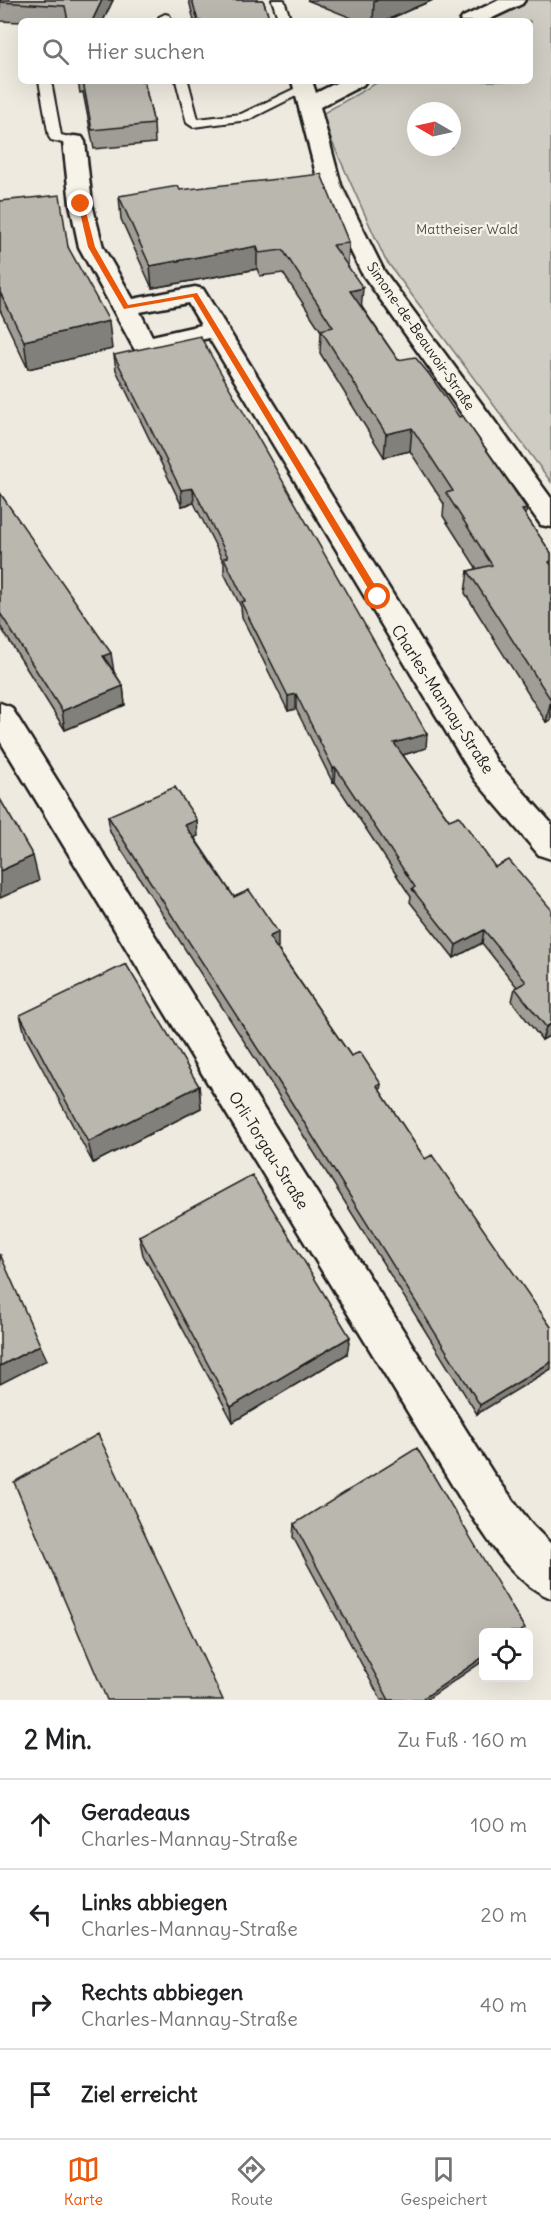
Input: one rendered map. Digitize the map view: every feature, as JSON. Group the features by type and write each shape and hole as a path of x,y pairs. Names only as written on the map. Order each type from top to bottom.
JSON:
{"street":[{"path":"476,18 515,0"},
{"path":"305,92 342,84"},
{"name":"Simone-de-Beauvoir-Straße","path":"305,92 330,185 373,272 551,518"},
{"path":"74,142 81,204 92,247 144,345 215,329"},
{"name":"Charles-Mannay-Straße","path":"126,308 195,294 486,771 551,846"},
{"name":"Orli-Torgau-Straße","path":"0,715 478,1488 516,1541 551,1576"}],"lane":[{"path":"278,0 284,18"},
{"path":"46,84 55,137 74,142"},
{"path":"183,84 192,123 244,117 305,92"}],"green space":[{"name":"Mattheiser Wald","path":"524,0 551,0 551,482 385,259 320,115 375,84 533,84 533,18 492,18"}],"building":[{"path":"0,0 102,0 93,18 67,18 65,6 0,2"},
{"path":"192,0 263,0 269,18 197,18"},
{"path":"84,84 145,84 154,124 92,130"},
{"path":"321,174 349,243 333,245 363,288 350,291 398,360 415,357 459,417 463,416 527,509 522,510 551,553 549,562 551,565 551,700 468,571 492,565 446,493 453,491 412,428 386,434 321,330 333,327 283,250 259,253 257,246 150,266 119,196 178,186 180,190"},
{"path":"60,195 68,247 109,321 24,341 0,292 0,201"},
{"path":"200,336 427,734 394,743 449,820 459,816 495,867 509,860 551,909 551,1024 546,1027 515,988 526,982 484,930 456,945 412,889 415,887 336,768 333,768 296,694 288,696 241,602 245,601 224,558 228,557 193,488 181,490 114,355"},
{"path":"0,493 111,653 103,656 123,686 62,711 0,613"},
{"path":"175,787 197,820 185,825 234,897 249,890 278,932 269,937 351,1056 360,1052 381,1084 377,1086 425,1159 432,1155 551,1327 551,1362 480,1405 272,1071 108,816"},
{"path":"0,799 33,856 0,871"},
{"path":"126,964 199,1086 88,1142 20,1015"},
{"path":"252,1175 350,1337 231,1407 139,1236"},
{"path":"0,1254 40,1345 0,1366"},
{"path":"98,1434 223,1700 107,1700 14,1482"},
{"path":"417,1448 524,1628 479,1628 479,1660 421,1700 389,1700 294,1524"}],"route":[{"path":"81,204 92,247 126,308 195,294 378,597"}]}
